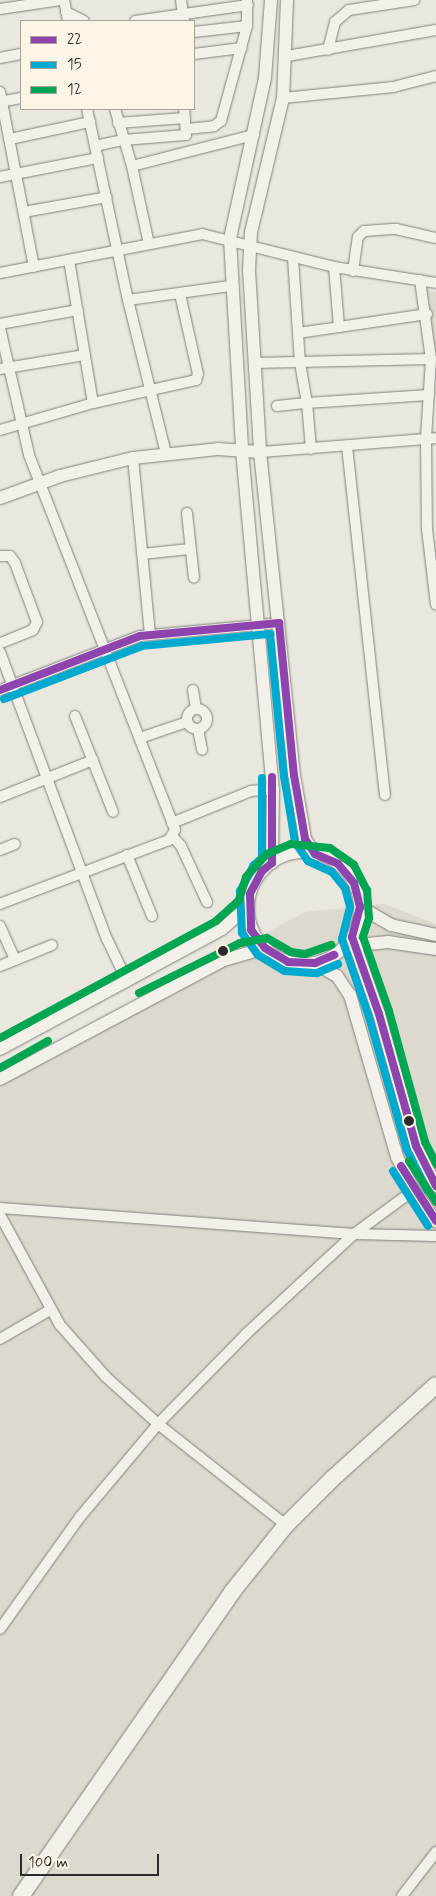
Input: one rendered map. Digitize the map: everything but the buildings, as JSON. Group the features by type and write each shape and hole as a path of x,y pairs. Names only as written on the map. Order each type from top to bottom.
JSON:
{"main road":[{"path":"21,1896 194,1644 286,1525 332,1479 436,1386"}],"street":[{"path":"0,9 60,0"},
{"path":"64,0 67,17 80,20"},
{"path":"181,0 183,18"},
{"path":"271,0 265,78 230,239 230,286 242,450 273,789 272,863"},
{"path":"288,0 287,56 283,98 249,245 260,452 298,809 305,839 315,854"},
{"path":"328,50 335,22 349,10 414,0"},
{"path":"151,20 183,18 248,3 247,26 242,48 220,123 187,129"},
{"path":"195,32 247,26"},
{"path":"287,56 436,30"},
{"path":"195,54 242,48"},
{"path":"0,58 20,54"},
{"path":"283,98 393,87 436,76"},
{"path":"20,98 1,99 34,267"},
{"path":"87,110 119,250 128,300 166,454"},
{"path":"115,110 132,166 149,244"},
{"path":"96,146 123,140 186,135 187,129 185,113 118,123"},
{"path":"10,139 90,122"},
{"path":"132,166 254,135"},
{"path":"0,177 98,158"},
{"path":"24,212 107,197"},
{"path":"353,271 358,237 364,231 377,227 396,228 436,238"},
{"path":"0,273 193,234 230,239 293,258 353,271 436,283"},
{"path":"293,258 300,363 307,403 311,449"},
{"path":"69,260 93,404"},
{"path":"334,267 339,327"},
{"path":"420,280 427,314 431,359 429,395 436,604"},
{"path":"128,300 230,286"},
{"path":"0,430 20,422 190,383 198,378 180,294"},
{"path":"0,324 78,310"},
{"path":"298,333 427,314"},
{"path":"0,328 4,368 40,483 106,648 172,822 175,830 173,837"},
{"path":"4,368 85,355"},
{"path":"254,363 431,359"},
{"path":"277,406 429,395"},
{"path":"0,498 40,483 132,458 166,454 242,450 260,452 311,449 431,439"},
{"path":"347,446 385,796"},
{"path":"132,458 150,634"},
{"path":"186,513 194,578"},
{"path":"142,554 190,549"},
{"path":"0,556 8,555 15,563 37,622 33,630 0,643"},
{"path":"0,690 106,648 150,634 279,623"},
{"path":"0,652 82,873 126,981"},
{"path":"193,690 196,708"},
{"path":"187,722 188,715 196,708"},
{"path":"196,708 203,710 207,716 205,726 198,729"},
{"path":"75,716 113,812"},
{"path":"140,738 187,722"},
{"path":"187,722 198,729 202,750"},
{"path":"0,797 93,760"},
{"path":"172,822 251,791 273,789"},
{"path":"0,904 173,837"},
{"path":"173,837 181,846 207,902"},
{"path":"0,850 15,844"},
{"path":"292,854 315,854 327,858 347,872 356,889 360,907 350,942 334,955 315,963 288,962 265,948 251,930 248,906 255,882 272,863 292,854"},
{"path":"127,855 152,916"},
{"path":"0,1049 222,929 248,906"},
{"path":"360,907 391,925 436,935"},
{"path":"0,926 16,960"},
{"path":"350,942 388,942 436,949"},
{"path":"350,942 379,1014 416,1146 436,1186"},
{"path":"0,966 52,945"},
{"path":"0,1079 224,960 265,948"},
{"path":"315,963 336,976 350,995 395,1150 414,1190 436,1221"},
{"path":"0,1629 80,1517 158,1424 246,1334 354,1234 414,1190"},
{"path":"0,1208 354,1234 436,1236"},
{"path":"0,1215 50,1310 106,1377 158,1424 286,1525"},
{"path":"0,1339 50,1310"},
{"path":"402,1896 436,1852"}],"shaded area":[{"path":"427,291 436,292 436,360"},
{"path":"384,904 436,924 436,1896 0,1896 0,1073 305,912"}],"transit line":[{"name":"22","path":"0,690 140,636 279,623 294,775 305,839 315,854 338,864 354,883 360,907 352,937 379,1014 416,1146 436,1186"},
{"name":"15","path":"4,699 142,646 270,634 284,776 295,842 308,861 332,872 345,888 350,907 342,939 369,1017 407,1150 427,1190"},
{"name":"22","path":"272,777 272,863 262,871 250,894 251,930 265,948 288,962 315,963 334,955"},
{"name":"15","path":"262,778 262,858 254,865 240,891 242,933 258,955 285,971 317,973 338,964"},
{"name":"12","path":"0,1038 216,921 239,900 246,877 267,854 291,844 330,848 354,865 367,890 369,918 363,937 389,1011 425,1142 436,1164"},
{"name":"12","path":"139,993 240,943 267,938 291,952 305,954 331,945"},
{"name":"12","path":"0,1068 48,1041"},
{"name":"12","path":"409,1161 436,1202"},
{"name":"22","path":"401,1166 436,1221"},
{"name":"15","path":"393,1171 428,1226"}]}
